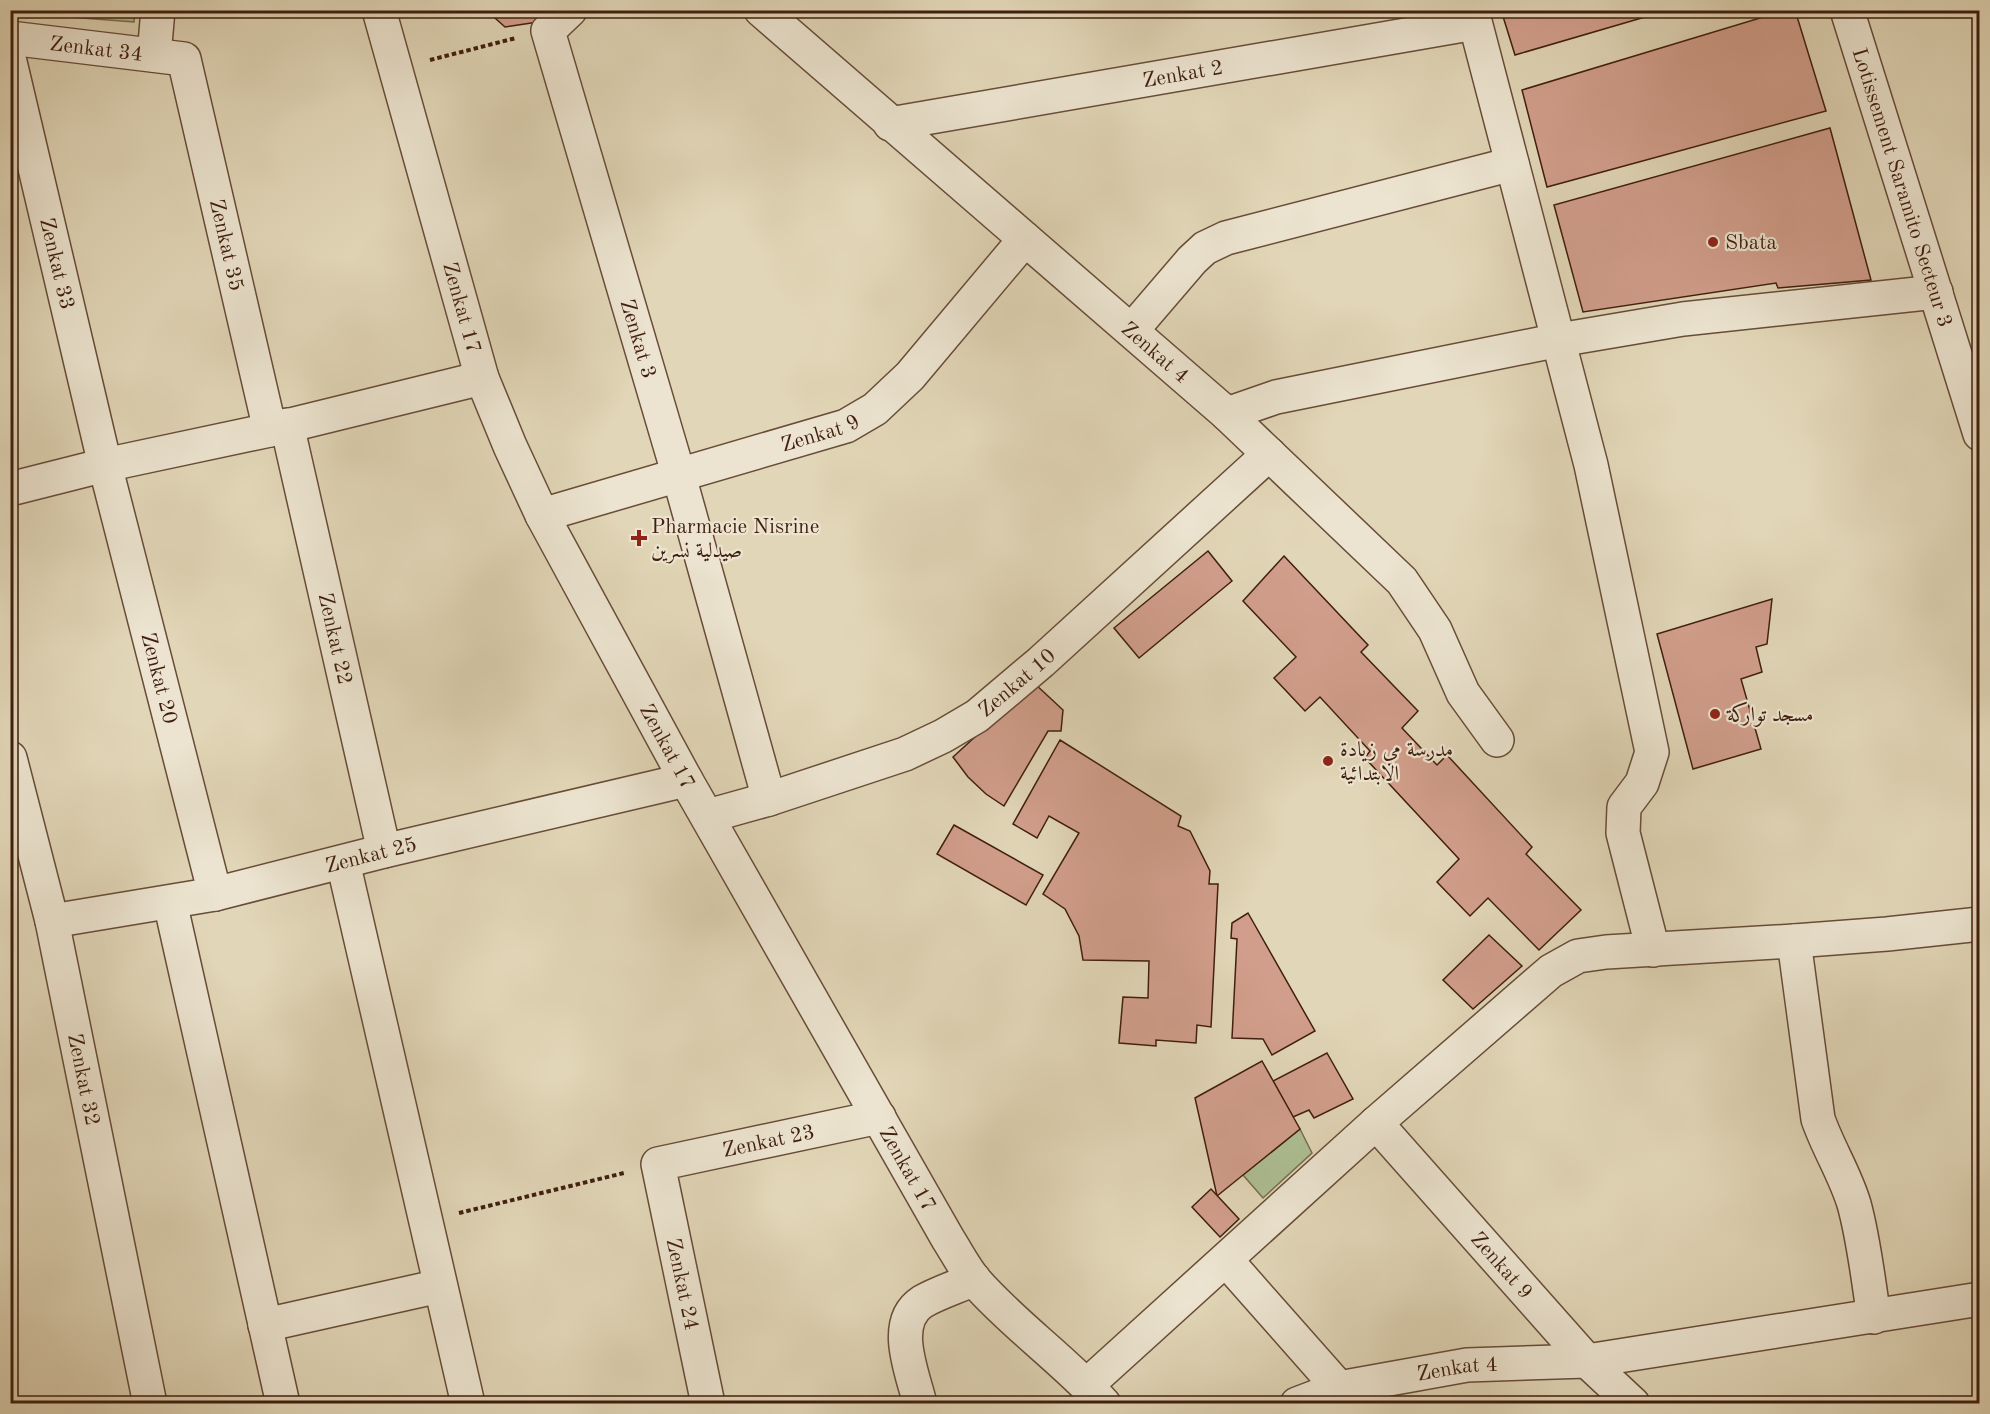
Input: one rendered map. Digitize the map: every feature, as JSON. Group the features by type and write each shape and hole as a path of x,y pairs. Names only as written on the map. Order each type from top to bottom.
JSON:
{"street":[{"name":"Zenkat 17","path":"379,10 482,378 542,515 686,780 948,1239 974,1280 1004,1311 1096,1394"},
{"name":"Zenkat 4","path":"761,10 1227,414 1402,581 1435,630 1463,693 1497,740"},
{"name":"Lotissement Saramito Secteur 3","path":"1847,10 1936,292 1969,364 1980,434"},
{"name":"Zenkat 35","path":"162,12 169,57 278,428"},
{"name":"Zenkat 2","path":"890,124 1474,17"},
{"path":"1474,17 1591,465 1652,752 1642,783 1624,807 1623,833 1653,950"},
{"name":"Zenkat 3","path":"559,21 679,476 769,799"},
{"name":"Zenkat 34","path":"10,38 169,57"},
{"name":"Zenkat 33","path":"10,62 105,465"},
{"path":"1132,330 1192,260 1205,248 1226,238 1512,164"},
{"name":"Zenkat 9","path":"542,515 846,426 875,409 910,376 1025,239"},
{"path":"1227,414 1276,397 1559,340 1683,319 1936,292"},
{"path":"10,489 105,465 278,428 482,378"},
{"name":"Zenkat 22","path":"278,428 384,851"},
{"name":"Zenkat 10","path":"708,816 769,799 905,754 943,736 977,716 1041,662 1269,454"},
{"name":"Zenkat 20","path":"105,465 215,894"},
{"name":"Zenkat 32","path":"10,758 52,921 150,1404"},
{"name":"Zenkat 25","path":"52,921 215,894 384,851 686,780"},
{"path":"343,862 468,1404"},
{"path":"170,902 283,1404"},
{"path":"1096,1394 1226,1260 1376,1123 1551,970 1578,956 1794,942 1980,924"},
{"path":"1794,942 1818,1119 1825,1141 1846,1182 1854,1204 1863,1243 1874,1317"},
{"name":"Zenkat 23","path":"658,1164 879,1117"},
{"name":"Zenkat 9","path":"1376,1123 1587,1361 1633,1404"},
{"name":"Zenkat 24","path":"658,1164 708,1404"},
{"path":"1226,1260 1339,1388"},
{"path":"920,1404 905,1338 905,1325 910,1314 922,1303 974,1280"},
{"path":"265,1325 441,1286"},
{"name":"Zenkat 4","path":"1297,1404 1339,1388 1467,1365 1587,1361 1980,1299"}],"path":[{"path":"394,69 559,21"},
{"path":"426,1221 658,1164"}],"green space":[{"path":"17,10 135,11 134,22 16,13"},
{"path":"1300,1129 1312,1153 1263,1198 1243,1175"}],"building":[{"path":"486,10 549,10 538,22 505,27"},
{"path":"1501,10 1669,10 1515,55"},
{"path":"1769,10 1795,10 1826,111 1547,187 1522,90 1770,15"},
{"name":"Sbata","path":"1830,128 1871,280 1778,288 1776,283 1583,312 1554,205"},
{"path":"1208,551 1232,581 1139,658 1114,628"},
{"path":"1284,556 1368,645 1361,652 1418,711 1402,728 1437,765 1447,755 1532,847 1526,854 1581,910 1539,950 1488,898 1470,916 1437,882 1459,859 1365,758 1370,751 1320,697 1305,711 1274,678 1296,657 1243,601"},
{"name":"مسجد تواركة","path":"1772,599 1767,644 1756,647 1762,672 1741,679 1761,749 1693,769 1657,634"},
{"path":"1034,683 1063,710 1061,731 1048,731 1004,806 986,794 968,777 953,757"},
{"path":"1060,740 1181,816 1178,826 1190,831 1210,871 1209,884 1218,884 1211,1027 1197,1025 1196,1043 1156,1040 1156,1046 1119,1043 1123,997 1148,998 1149,961 1083,960 1079,936 1065,909 1043,894 1079,833 1049,816 1037,838 1013,824"},
{"path":"954,825 1043,875 1026,905 937,854"},
{"path":"1248,913 1315,1031 1272,1055 1263,1039 1232,1038 1237,939 1231,938 1232,923"},
{"path":"1489,935 1522,966 1473,1009 1443,980"},
{"path":"1327,1053 1353,1099 1314,1118 1309,1110 1293,1117 1273,1081"},
{"path":"1262,1061 1300,1129 1217,1196 1195,1098"},
{"path":"1211,1189 1239,1219 1220,1237 1192,1207"}],"place":[{"name":"Sbata","path":"1713,242"},
{"name":"Pharmacie Nisrine صيدلية نسرين","path":"639,538"},
{"name":"مسجد تواركة","path":"1715,714"},
{"name":"مدرسة مي زيادة الابتدائية","path":"1328,761"}]}
